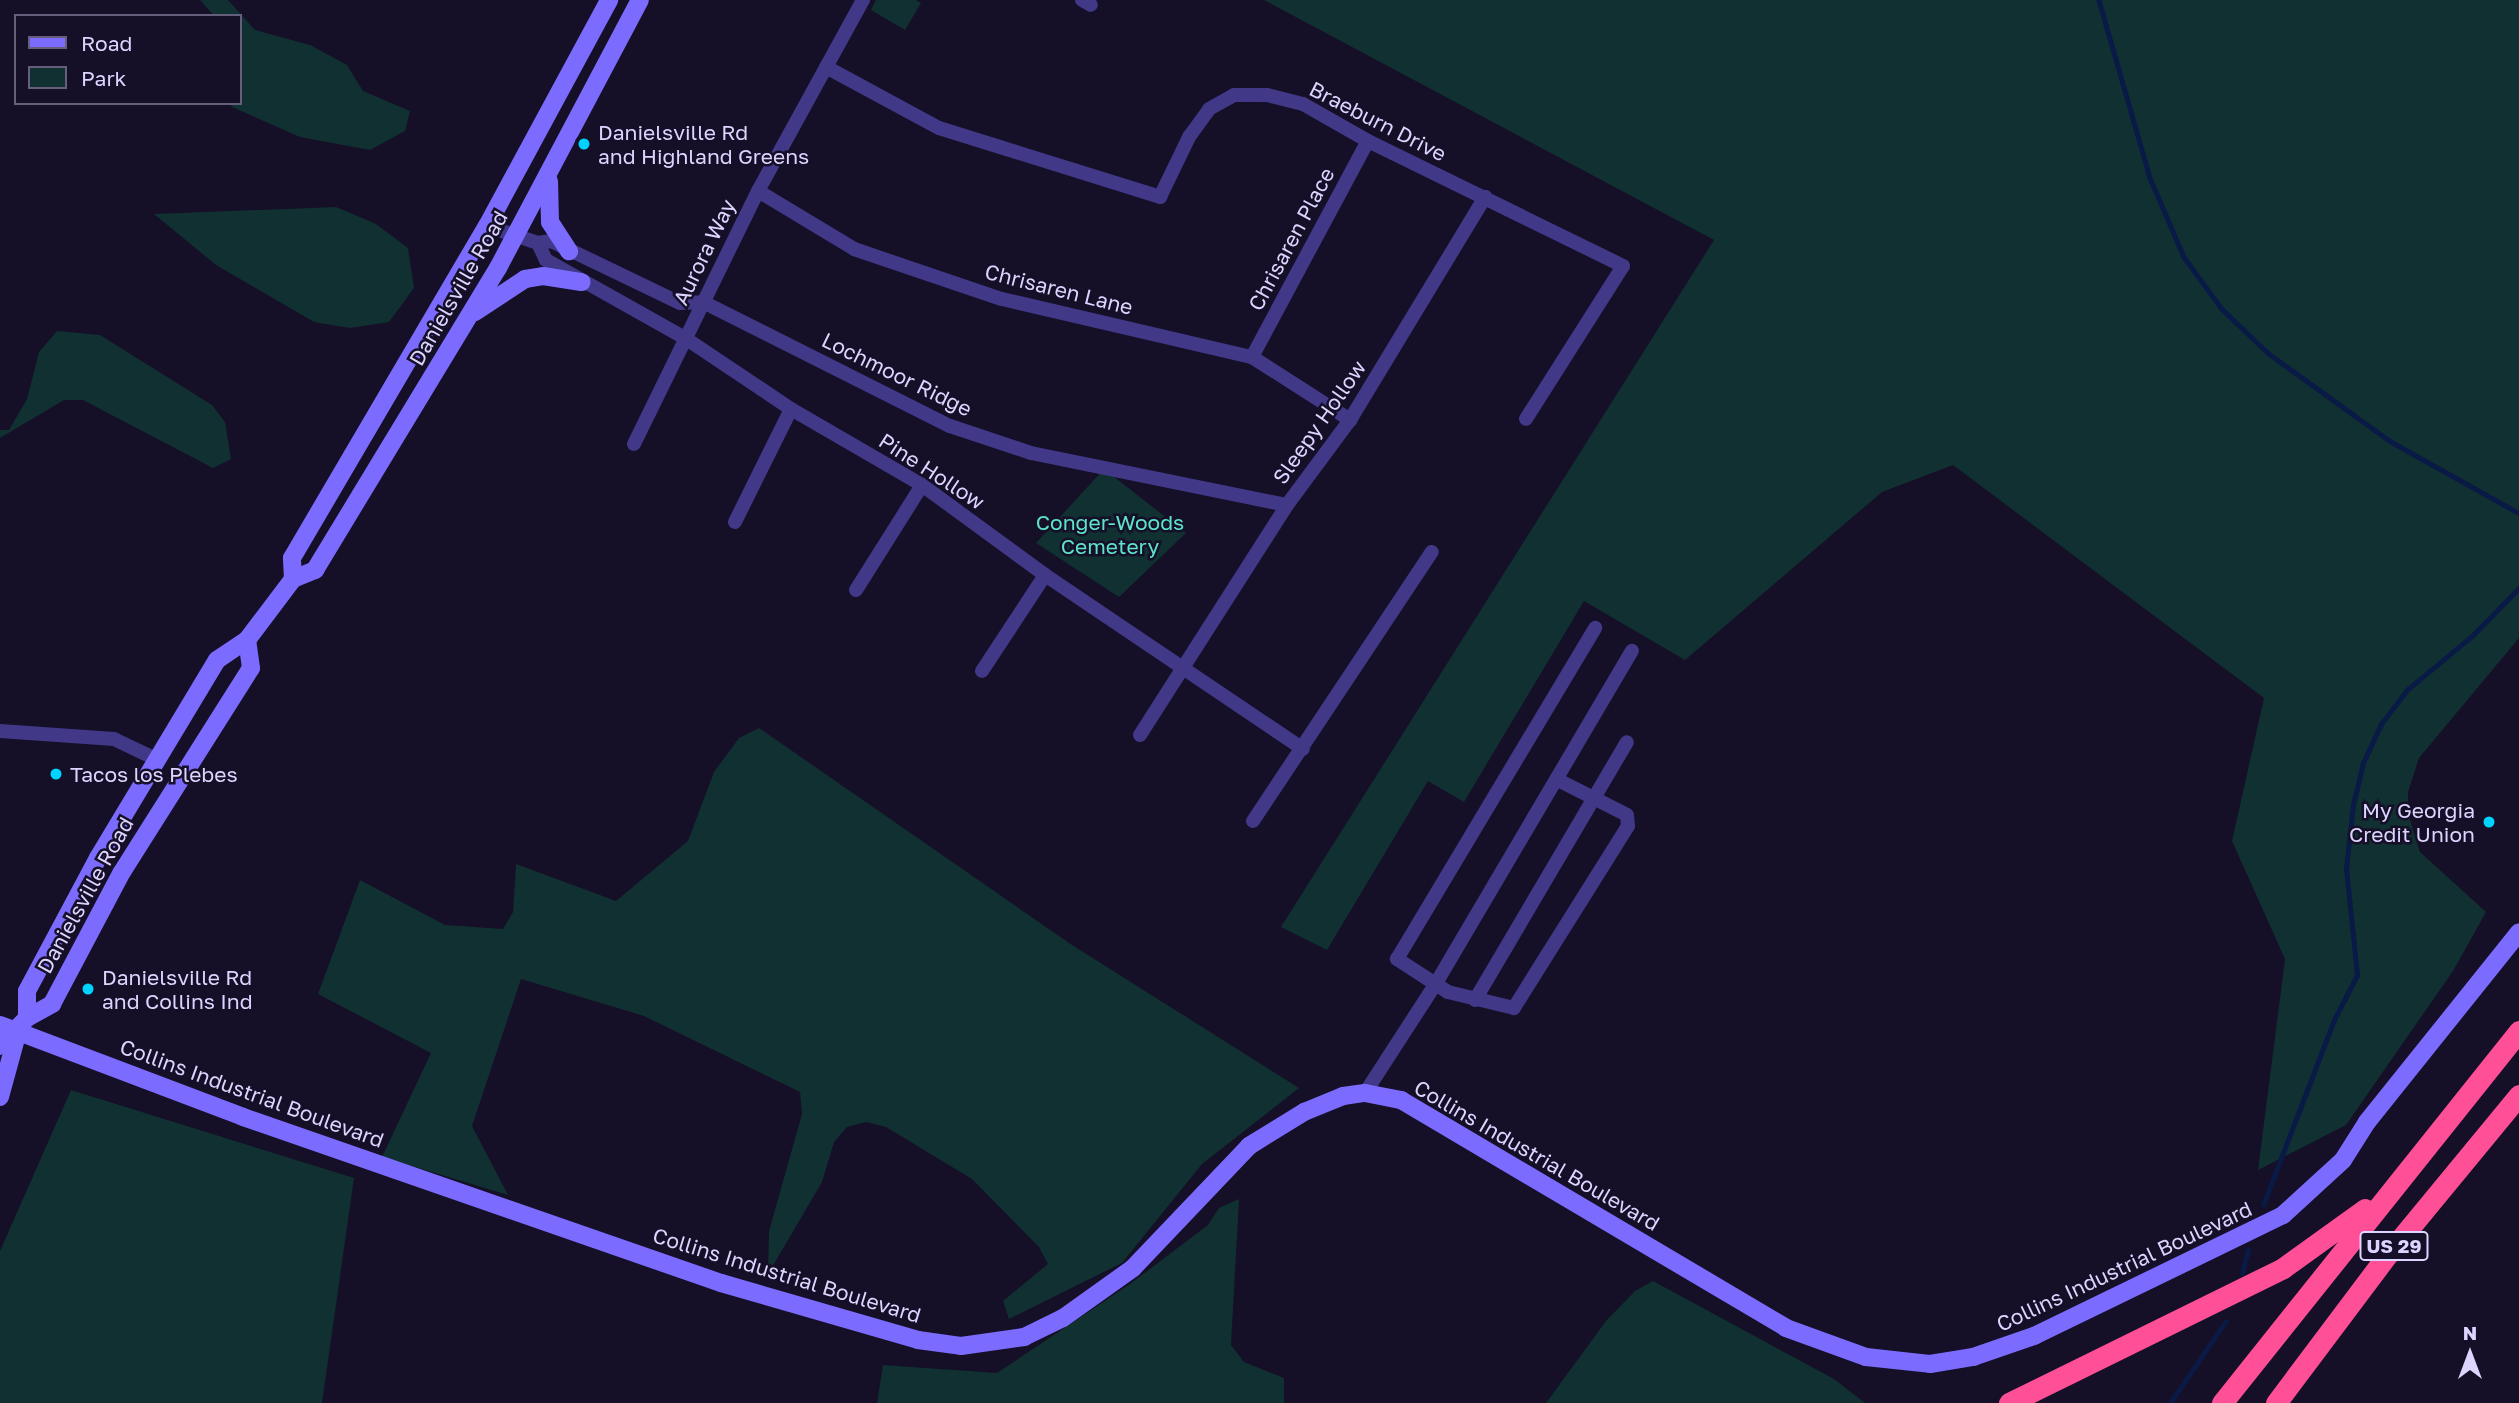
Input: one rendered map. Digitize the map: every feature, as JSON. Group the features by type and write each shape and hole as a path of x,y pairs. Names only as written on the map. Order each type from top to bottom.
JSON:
{"highway":[{"name":"US 29","path":"2221,1403 2384,1196 2519,1031"},
{"name":"US 29","path":"2276,1403 2388,1254 2519,1095"},
{"path":"2009,1403 2283,1268 2384,1196"}],"street":[{"name":"Danielsville Road","path":"293,579 292,558 487,226 609,0"},
{"name":"Danielsville Road","path":"0,1097 22,1024 27,991 156,759 217,660 247,640 293,579 315,569 515,237 640,0"},
{"name":"Aurora Way","path":"685,338 758,191 863,0"},
{"name":"Braeburn Drive","path":"826,67 939,128 1160,197 1188,137 1209,109 1234,95 1267,95 1303,104 1367,141 1623,266 1526,419"},
{"name":"Chrisaren Place","path":"1252,358 1367,141"},
{"path":"549,173 550,222 569,251"},
{"name":"Chrisaren Lane","path":"758,191 854,249 903,266 1002,299 1252,358 1350,421"},
{"name":"Sleepy Hollow","path":"1180,666 1287,505 1350,421 1485,197"},
{"path":"487,226 538,243 551,241 680,303 703,302"},
{"name":"Pine Hollow","path":"538,243 546,260 685,338 791,409 922,485 1045,575 1303,749"},
{"path":"467,319 525,279 543,276 582,282"},
{"name":"Lochmoor Ridge","path":"703,302 950,426 1031,453 1287,505"},
{"path":"634,444 685,338"},
{"path":"735,522 791,409"},
{"path":"856,590 922,485"},
{"path":"1254,821 1433,552"},
{"path":"982,671 1045,575"},
{"path":"1558,780 1627,815 1628,826 1514,1008 1475,1000 1435,985 1397,960 1595,628"},
{"name":"Danielsville Road","path":"0,1046 22,1024 52,1004 128,861 251,668 247,640"},
{"path":"1365,1093 1435,985 1632,651"},
{"path":"1140,734 1180,666"},
{"path":"0,731 114,739 156,759"},
{"path":"1475,1000 1627,742"},
{"name":"Collins Industrial Boulevard","path":"0,1025 22,1024 243,1117 721,1283 918,1340 961,1346 1024,1337 1063,1318 1133,1268 1249,1146 1304,1112 1343,1096 1365,1093 1401,1100 1786,1328 1866,1357 1909,1364 1952,1361 2063,1323 2283,1215 2343,1160 2367,1122 2519,932"}],"green space":[{"path":"200,0 228,0 241,14 212,14"},
{"path":"876,0 916,0 921,3 905,30 871,10"},
{"path":"1264,0 2519,0 2519,638 2419,758 2408,792 2408,813 2420,852 2486,912 2453,971 2346,1125 2258,1170 2285,959 2232,841 2264,698 1953,465 1882,492 1685,660 1584,601 1464,802 1428,781 1327,950 1281,927 1714,240"},
{"path":"242,16 255,30 310,45 347,65 363,91 410,111 405,131 370,150 300,137 230,105 242,105"},
{"path":"336,207 376,224 408,248 414,288 389,322 350,328 314,322 216,265 154,214"},
{"path":"57,331 100,335 212,405 225,422 231,459 213,468 83,400 64,400 0,438 0,430 9,430 27,399 39,352"},
{"name":"Conger-Woods Cemetery","path":"1104,469 1186,533 1119,597 1036,543"},
{"path":"759,728 1072,945 1299,1088 1202,1164 1122,1263 1009,1319 1003,1301 1048,1264 1039,1247 972,1179 886,1127 866,1122 847,1127 834,1142 822,1182 768,1274 769,1231 802,1114 800,1092 644,1016 521,979 472,1126 508,1195 382,1157 431,1053 318,994 360,880 445,925 503,929 513,912 516,864 616,901 688,841 714,772 739,738"},
{"path":"71,1090 354,1178 322,1403 0,1403 0,1251"},
{"path":"1239,1199 1231,1345 1244,1362 1284,1378 1284,1403 877,1403 883,1365 997,1373 1130,1284 1208,1225 1219,1208"},
{"path":"1653,1281 1834,1379 1865,1403 1546,1403 1606,1321 1635,1291"}],"waterway":[{"path":"2099,0 2150,178 2184,257 2222,309 2268,353 2390,441 2519,513"},
{"path":"2263,1205 2334,1020 2357,975 2346,869 2353,805 2363,763 2381,724 2407,690 2473,635 2519,588"},
{"path":"2242,1273 2248,1250"},
{"path":"2170,1403 2226,1321"}],"place":[{"name":"Danielsville Rd and Highland Greens","path":"584,144"},
{"name":"Tacos los Plebes","path":"56,774"},
{"name":"My Georgia Credit Union","path":"2489,822"},
{"name":"Danielsville Rd and Collins Ind","path":"88,989"}]}
